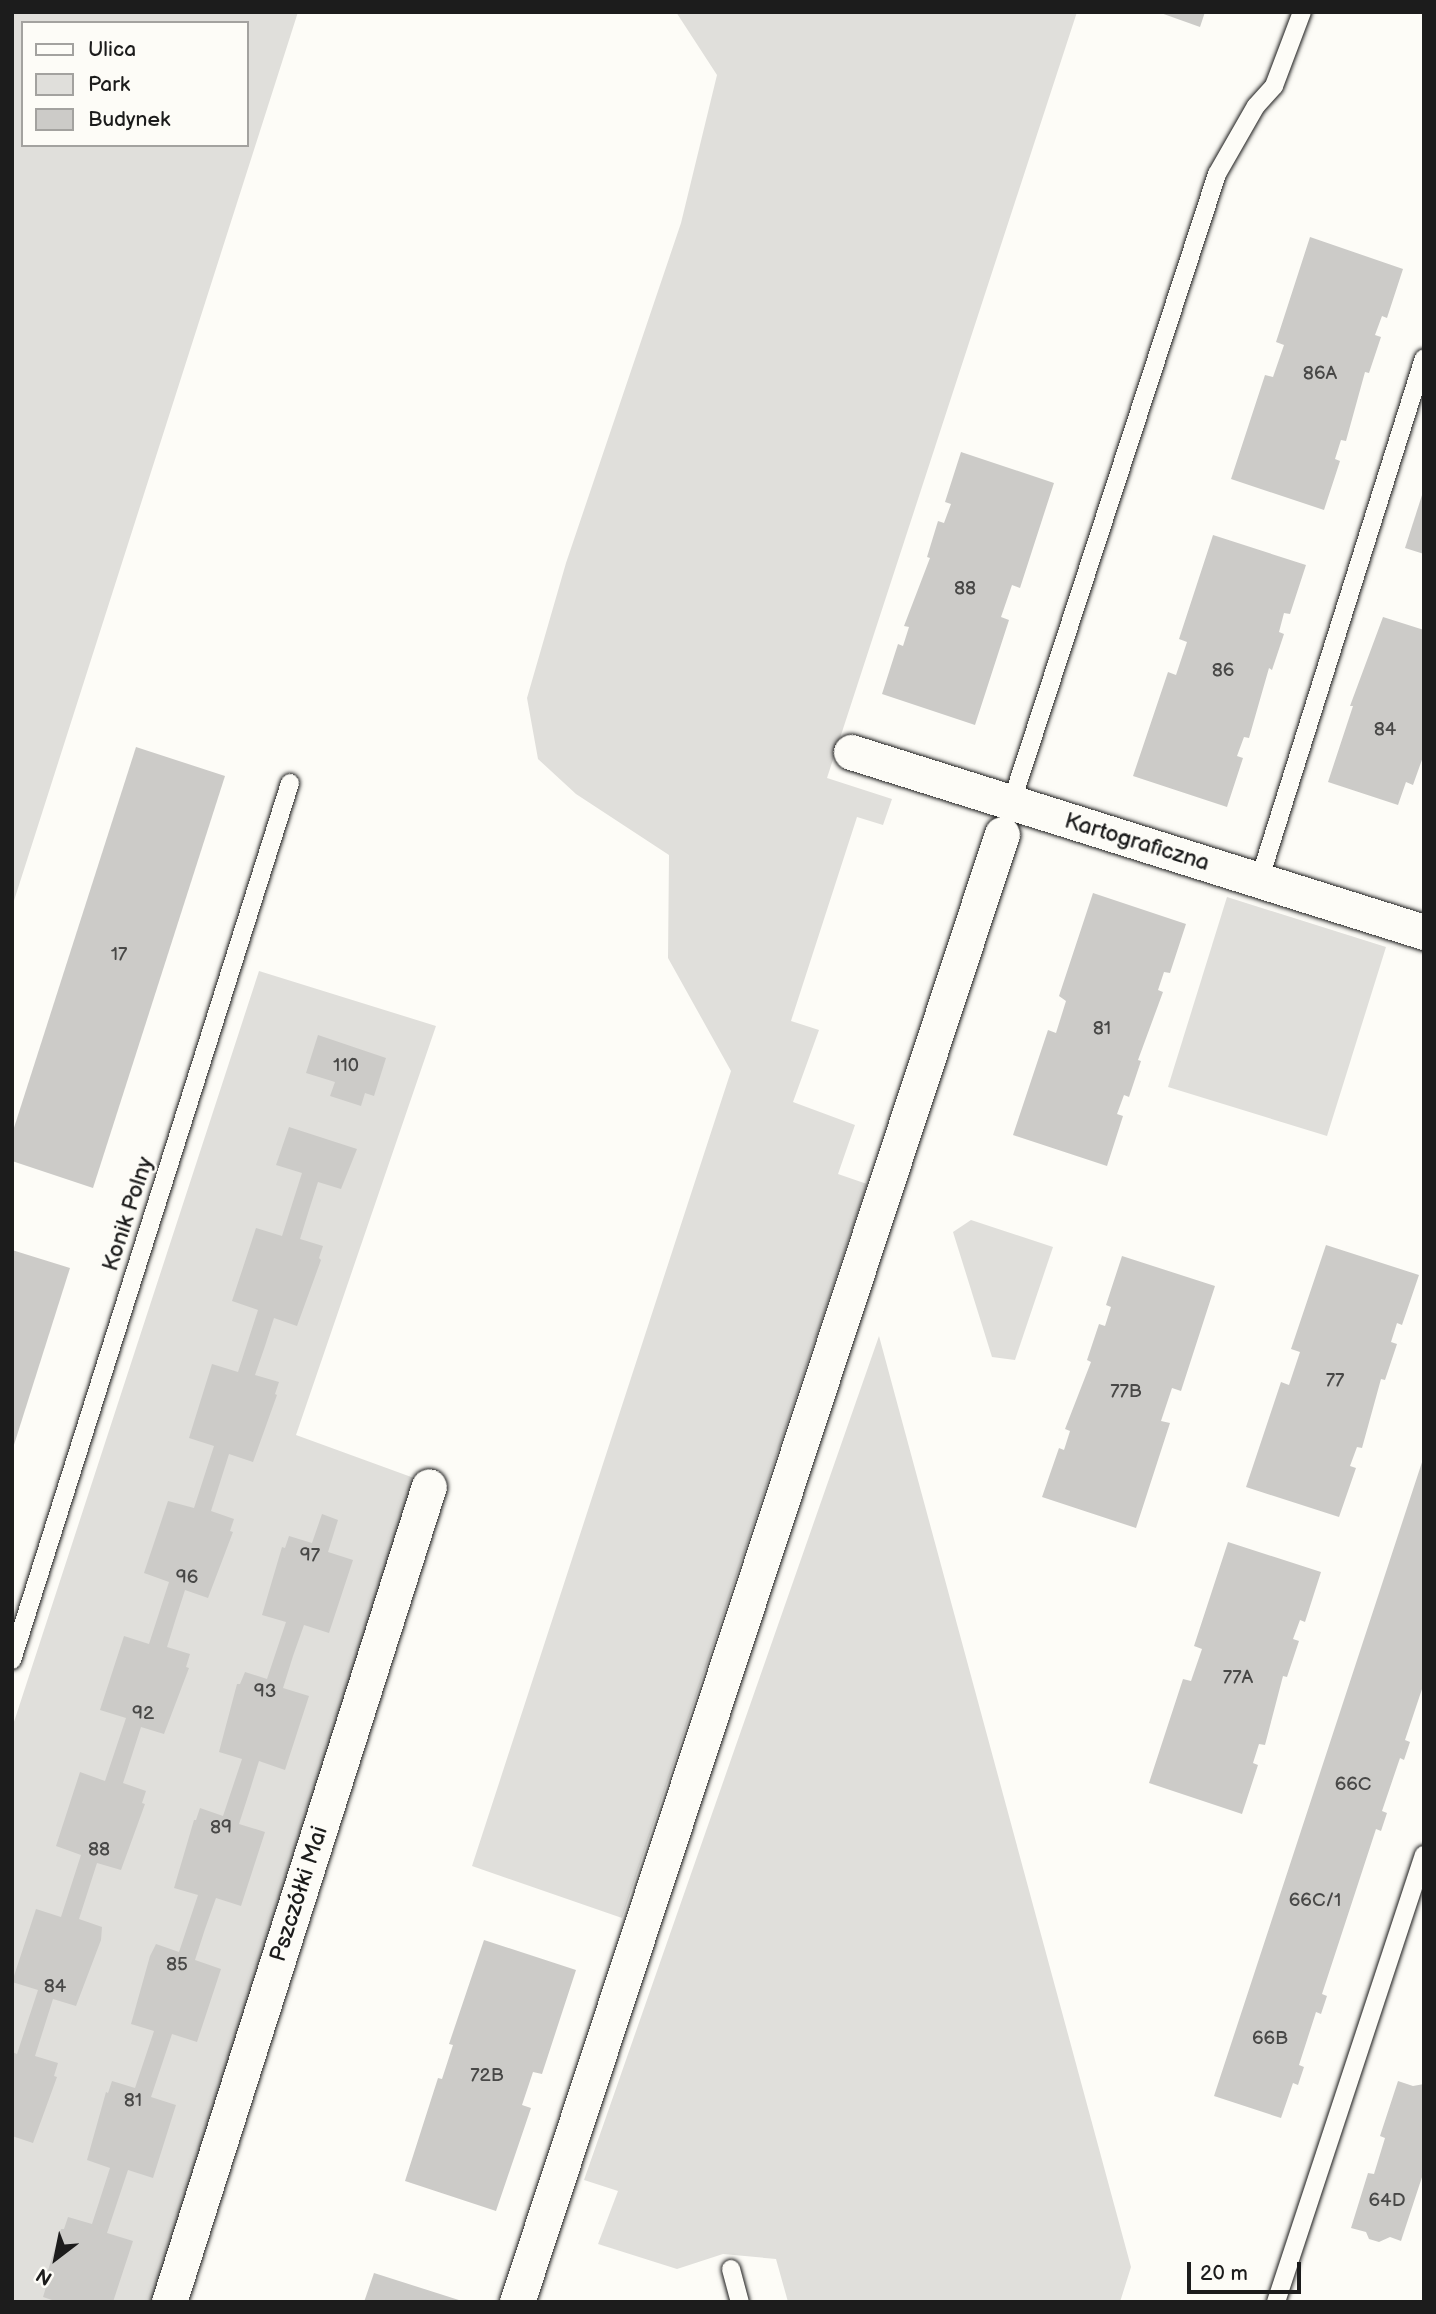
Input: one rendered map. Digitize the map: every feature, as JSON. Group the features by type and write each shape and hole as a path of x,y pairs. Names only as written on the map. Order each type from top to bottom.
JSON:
{"street":[{"name":"Kartograficzna","path":"851,752 1006,818 1259,881 1424,932"},
{"path":"517,2302 1006,818"},
{"name":"Pszczółki Mai","path":"169,2302 429,1486"}],"lane":[{"path":"1006,818 1217,174 1256,106 1274,86 1302,12"},
{"path":"1259,881 1424,358"},
{"name":"Konik Polny","path":"12,1660 290,783"},
{"path":"1276,2302 1424,1855"},
{"path":"731,2269 740,2302"}],"green space":[{"path":"12,12 298,12 12,907"},
{"path":"676,12 1077,12 827,778 892,799 883,825 857,817 791,1021 819,1030 793,1102 855,1125 838,1174 867,1184 622,1918 472,1866 731,1071 668,958 669,855 576,794 538,759 527,698 566,563 681,223 717,75"},
{"path":"1227,897 1386,947 1327,1136 1168,1087"},
{"path":"259,971 436,1026 296,1435 436,1486 180,2302 12,2302 12,1728"},
{"path":"971,1220 1053,1247 1015,1360 992,1357 953,1232"},
{"path":"879,1336 1131,2267 1120,2302 788,2302 776,2259 723,2254 677,2269 598,2244 618,2191 584,2180"}],"building":[{"path":"1158,12 1205,12 1200,27"},
{"path":"1310,237 1403,269 1387,318 1382,316 1375,335 1381,337 1369,373 1365,372 1346,441 1341,440 1335,459 1340,461 1324,510 1231,479 1265,375 1273,377 1284,345 1276,342"},
{"path":"961,452 1054,483 1020,588 1012,585 1001,617 1009,620 975,725 882,694 898,644 903,646 909,627 904,626 930,558 927,557 938,521 944,523 951,504 945,502"},
{"path":"1424,492 1424,554 1405,548"},
{"path":"1213,535 1306,565 1290,614 1284,613 1279,632 1284,634 1272,670 1269,668 1249,738 1244,737 1237,756 1243,758 1227,807 1133,776 1168,672 1176,675 1187,642 1179,639"},
{"path":"1383,617 1424,630 1424,754 1413,785 1406,782 1398,805 1328,782 1353,706 1350,706"},
{"path":"136,747 225,776 93,1188 12,1161 12,1134"},
{"path":"1093,893 1186,924 1170,973 1164,972 1158,990 1163,992 1138,1060 1141,1061 1129,1097 1124,1095 1117,1114 1123,1116 1107,1166 1013,1135 1048,1030 1056,1033 1066,1001 1059,996"},
{"path":"318,1035 386,1058 374,1096 365,1093 361,1106 330,1096 335,1082 306,1073"},
{"path":"289,1127 357,1149 341,1189 318,1182 300,1239 323,1246 319,1258 321,1260 297,1326 274,1318 255,1375 279,1382 275,1394 277,1395 253,1462 229,1454 211,1511 234,1519 230,1531 233,1532 208,1598 185,1590 167,1647 190,1654 186,1667 189,1668 164,1734 141,1727 123,1783 146,1791 142,1803 145,1804 121,1870 97,1863 79,1919 102,1927 101,1940 76,2006 53,1999 35,2056 58,2063 54,2076 57,2077 33,2143 12,2136 12,2052 17,2054 38,1990 12,1982 36,1909 61,1917 81,1855 56,1846 80,1772 105,1781 126,1718 100,1710 124,1636 149,1644 169,1582 144,1573 168,1501 194,1508 214,1446 189,1438 212,1364 238,1372 258,1310 232,1301 256,1228 282,1236 302,1173 276,1165"},
{"path":"1326,1245 1419,1275 1402,1325 1397,1323 1391,1342 1397,1344 1385,1380 1381,1379 1362,1448 1357,1447 1350,1466 1356,1468 1339,1517 1246,1487 1281,1382 1289,1385 1300,1352 1291,1349"},
{"path":"12,1250 70,1268 13,1448 12,1448"},
{"path":"1122,1256 1215,1286 1181,1391 1172,1388 1161,1421 1170,1423 1136,1528 1042,1497 1059,1448 1064,1450 1070,1431 1065,1429 1091,1362 1087,1360 1099,1324 1105,1326 1111,1307 1106,1305"},
{"path":"1424,1456 1424,1683 1405,1740 1410,1742 1404,1760 1400,1758 1382,1811 1387,1813 1381,1831 1376,1829 1322,1994 1327,1996 1321,2014 1316,2012 1299,2065 1304,2067 1298,2085 1293,2083 1281,2118 1214,2096"},
{"path":"322,1514 338,1520 328,1552 353,1560 329,1633 304,1625 293,1656 283,1688 309,1696 285,1770 259,1761 239,1824 265,1832 241,1906 216,1898 205,1929 195,1960 221,1969 197,2042 172,2034 151,2097 176,2105 153,2178 128,2170 107,2233 133,2241 113,2302 58,2302 43,2297 47,2284 44,2283 61,2229 64,2229 68,2217 92,2224 110,2168 87,2160 106,2092 108,2093 112,2081 135,2088 154,2031 131,2024 150,1956 156,1944 179,1952 198,1895 174,1888 194,1820 200,1808 223,1816 242,1759 219,1752 237,1684 240,1684 245,1672 267,1679 286,1622 262,1615 282,1547 285,1548 289,1536 312,1543"},
{"path":"1228,1542 1321,1572 1305,1622 1300,1620 1293,1639 1299,1641 1287,1677 1283,1676 1265,1745 1259,1744 1253,1763 1258,1765 1242,1814 1149,1783 1183,1679 1191,1681 1202,1649 1194,1646"},
{"path":"484,1940 576,1970 542,2074 533,2072 522,2105 531,2108 496,2211 405,2181 438,2078 442,2079 453,2045 449,2044"},
{"path":"1398,2081 1413,2086 1424,2084 1424,2171 1401,2241 1390,2237 1379,2242 1369,2239 1366,2232 1351,2228 1368,2173 1374,2174 1385,2138 1380,2136"},
{"path":"374,2273 462,2301 462,2302 364,2302"}]}
